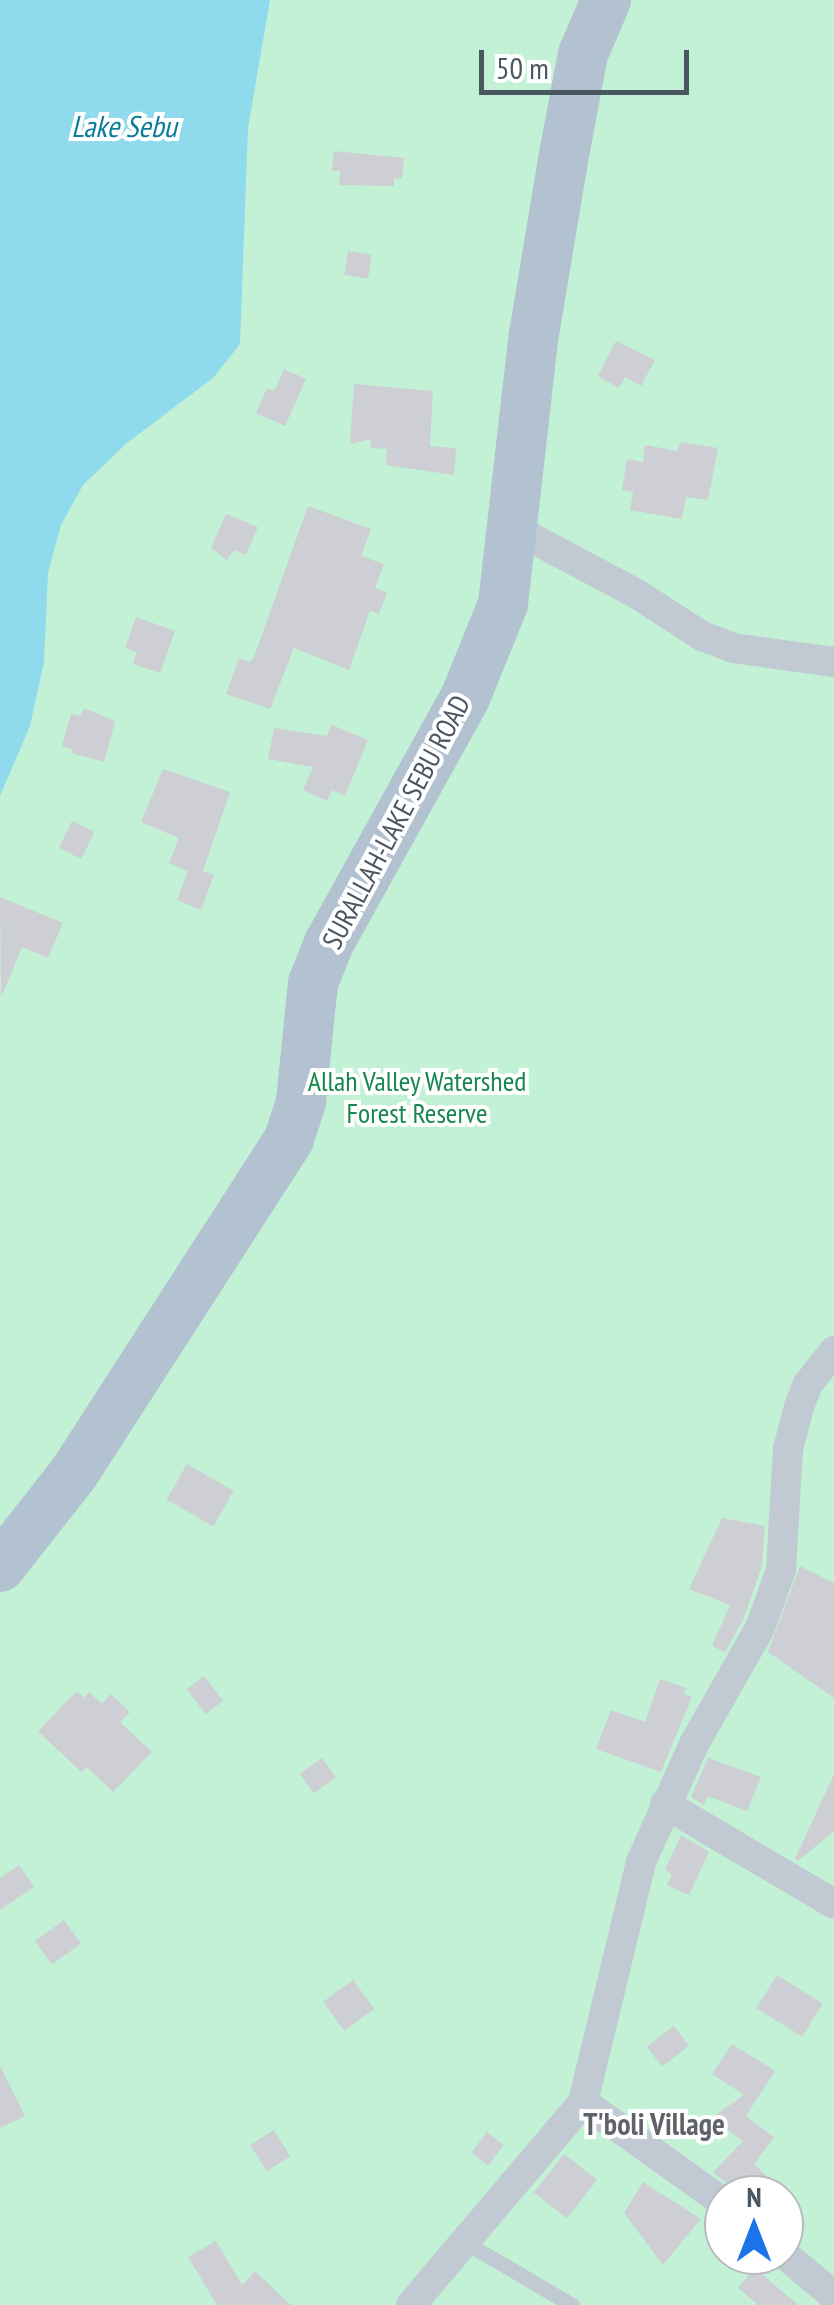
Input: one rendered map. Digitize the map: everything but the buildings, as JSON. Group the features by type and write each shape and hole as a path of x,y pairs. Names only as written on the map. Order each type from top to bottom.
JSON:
{"main road":[{"name":"SURALLAH-LAKE SEBU ROAD","path":"0,1567 74,1473 290,1139 302,1101 312,982 329,943 465,698 502,604 534,334 563,160 584,54 606,0"}],"street":[{"path":"513,528 637,594 702,636 733,648 834,662"},
{"path":"411,2305 468,2244 584,2102 641,1862 665,1804 760,1628 781,1570 788,1449 799,1407 808,1384 834,1351"},
{"path":"665,1804 834,1904"},
{"path":"584,2102 704,2189"},
{"path":"804,2271 834,2296"}],"lane":[{"path":"468,2244 572,2305"}],"green space":[{"name":"Allah Valley Watershed Forest Reserve","path":"0,0 834,0 834,2305 0,2305"}],"water":[{"name":"Lake Sebu","path":"0,0 270,0 248,128 240,344 213,378 127,443 83,485 61,525 48,573 44,662 30,726 0,796"}],"district":[{"name":"T'boli Village","path":"654,2124"}]}
